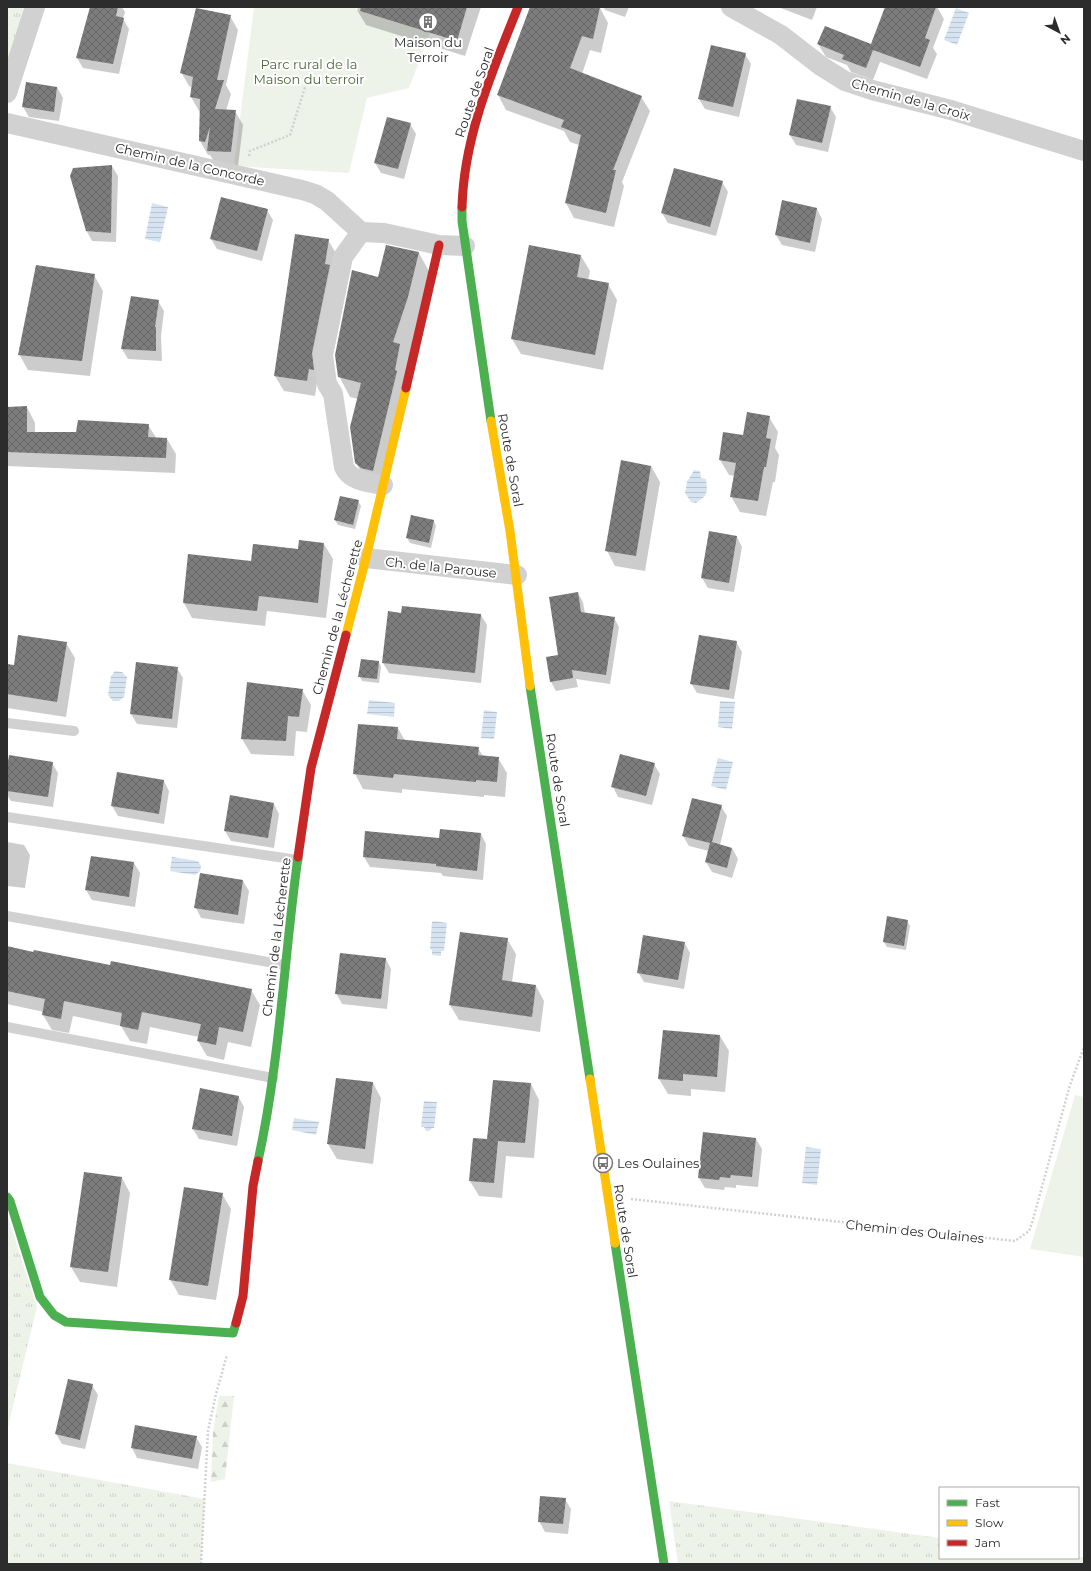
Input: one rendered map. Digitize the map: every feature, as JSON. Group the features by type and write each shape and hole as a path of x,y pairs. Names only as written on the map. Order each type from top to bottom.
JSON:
{"street":[{"path":"7,93 35,7"},
{"name":"Route de Soral","path":"518,7 483,98 471,139 462,198 462,221 491,422 517,575 530,683 664,1564"},
{"name":"Chemin de la Croix","path":"732,7 781,35 821,66 845,81 872,90 951,110 1084,151"},
{"name":"Chemin de la Concorde","path":"7,123 315,194 327,201 361,232"},
{"path":"383,485 353,478 347,473 344,467 333,394 327,384 324,355 343,257 361,232 384,233 439,246 465,246"},
{"name":"Chemin de la Lécherette","path":"233,1333 243,1296 253,1186 265,1130 273,1078 285,965 311,768 366,558 439,246"},
{"name":"Ch. de la Parouse","path":"366,558 517,575"},
{"path":"7,1197 10,1200 40,1297 54,1315 66,1322 233,1333"}],"lane":[{"path":"7,723 74,731"},
{"path":"7,817 298,860"},
{"path":"7,916 285,965"},
{"path":"7,1027 273,1078"}],"path":[{"path":"250,151 290,135 306,84"},
{"name":"Chemin des Oulaines","path":"608,1196 1014,1241 1029,1231 1032,1223 1070,1085 1084,1047"},
{"path":"201,1564 208,1431 216,1394 233,1333"}],"green space":[{"path":"7,7 30,7 7,80"},
{"name":"Parc rural de la Maison du terroir","path":"254,7 357,7 356,10 430,33 409,88 367,98 349,173 234,166"},
{"path":"1075,1095 1084,1097 1084,1257 1030,1249"},
{"path":"7,1214 37,1307 7,1431"},
{"path":"219,1396 234,1396 225,1479 211,1482 213,1432"},
{"path":"7,1463 205,1499 201,1564 7,1564"},
{"path":"669,1501 939,1538 939,1559 1079,1559 1079,1557 1084,1557 1084,1564 678,1564"}],"water":[{"path":"956,8 969,13 957,45 944,40"},
{"path":"152,203 168,207 160,242 145,239"},
{"path":"694,470 700,471 701,478 706,479 707,490 705,496 696,503 691,502 685,493 687,482"},
{"path":"115,671 122,672 127,677 124,697 119,701 113,701 108,695 111,676"},
{"path":"369,700 395,703 394,717 367,714"},
{"path":"720,701 735,702 732,729 718,727"},
{"path":"484,710 497,712 494,739 481,738"},
{"path":"718,758 733,762 726,790 711,786"},
{"path":"172,857 198,861 201,866 200,871 195,875 170,871"},
{"path":"432,922 447,923 444,951 441,951 441,956 432,955 432,950 430,949"},
{"path":"424,1101 437,1102 434,1128 429,1131 426,1131 424,1127 421,1127"},
{"path":"294,1118 319,1122 316,1135 292,1130"},
{"path":"806,1147 821,1149 817,1185 802,1183"}],"building":[{"path":"90,7 118,7 116,16 124,18 113,64 76,58"},
{"name":"Maison du Terroir","path":"361,7 467,7 457,41 360,11"},
{"path":"530,7 600,7 593,39 582,36 570,68 642,96 613,170 616,170 606,213 565,203 581,135 561,127 564,120 497,95"},
{"path":"885,7 936,7 925,38 930,40 920,67 873,50 866,68 842,59 844,55 817,44 825,26 871,44"},
{"path":"196,8 231,15 217,80 224,80 215,109 236,110 231,152 207,151 210,127 205,142 199,141 200,99 190,97 193,77 180,73"},
{"path":"711,45 746,53 733,107 698,99"},
{"path":"26,82 57,87 54,112 22,107"},
{"path":"797,99 831,106 822,143 789,135"},
{"path":"387,117 411,123 398,169 374,163"},
{"path":"112,165 111,233 86,231 70,176 73,168"},
{"path":"674,168 723,181 710,227 661,213"},
{"path":"221,197 268,209 257,251 210,239"},
{"path":"782,200 817,208 810,243 775,235"},
{"path":"295,234 329,239 325,264 330,265 312,353 314,370 309,369 307,381 274,376"},
{"path":"386,245 419,252 408,297 393,342 400,344 395,370 397,371 373,471 361,468 355,463 350,427 361,383 338,377 335,355 352,270 378,277"},
{"path":"529,245 581,255 577,277 609,283 595,355 511,339"},
{"path":"36,265 95,274 82,361 18,355"},
{"path":"131,296 159,300 155,327 156,351 121,349"},
{"path":"27,406 27,432 76,432 78,420 149,424 148,437 167,438 166,458 7,452 7,407"},
{"path":"747,412 770,416 766,438 771,439 758,501 730,497 736,463 719,460 723,432 743,435"},
{"path":"621,460 651,466 636,556 605,551"},
{"path":"340,496 359,500 353,525 334,520"},
{"path":"411,515 434,520 429,543 406,538"},
{"path":"709,531 737,536 729,583 701,578"},
{"path":"299,540 324,543 318,603 259,596 257,611 183,603 188,554 251,561 253,544 298,549"},
{"path":"578,592 581,612 615,617 606,675 572,670 573,678 550,682 546,657 558,655 549,597"},
{"path":"402,606 481,614 475,673 382,663 388,611 401,613"},
{"path":"18,635 67,642 57,702 7,694 7,664 14,665"},
{"path":"699,635 737,641 729,690 690,684"},
{"path":"361,659 379,661 377,679 358,677"},
{"path":"136,662 178,667 172,719 130,714"},
{"path":"247,682 303,689 299,717 288,716 286,741 241,739"},
{"path":"358,724 398,727 397,739 479,747 478,755 499,757 497,782 476,780 476,782 394,774 393,778 353,774"},
{"path":"620,754 655,763 646,796 611,787"},
{"path":"9,755 53,762 48,797 7,791 7,769"},
{"path":"117,772 164,780 159,814 111,806"},
{"path":"230,795 274,803 268,838 224,831"},
{"path":"692,798 722,805 712,842 732,848 727,868 705,862 710,843 682,836"},
{"path":"440,829 481,833 477,871 436,866 436,864 363,857 365,831 439,838"},
{"path":"91,856 134,862 129,897 85,890"},
{"path":"200,873 243,880 238,915 194,908"},
{"path":"887,916 908,920 904,946 883,942"},
{"path":"460,932 508,938 502,980 536,985 532,1017 449,1005"},
{"path":"643,935 685,942 678,980 637,973"},
{"path":"7,946 110,965 111,961 252,989 243,1032 219,1027 216,1045 197,1041 201,1024 142,1012 138,1030 120,1026 122,1013 64,1001 61,1019 42,1015 45,999 7,991"},
{"path":"340,953 386,958 381,999 335,994"},
{"path":"663,1030 720,1035 717,1077 683,1074 683,1081 658,1079"},
{"path":"336,1078 373,1082 365,1149 327,1144"},
{"path":"493,1080 531,1083 525,1143 498,1141 494,1183 469,1181 473,1138 487,1139"},
{"path":"200,1088 239,1096 232,1136 192,1129"},
{"path":"703,1132 756,1138 752,1177 731,1175 730,1178 720,1177 719,1180 698,1178"},
{"path":"84,1172 122,1177 108,1272 70,1267"},
{"path":"184,1187 223,1193 208,1286 169,1280"},
{"path":"68,1379 93,1384 80,1440 55,1434"},
{"path":"135,1425 197,1436 192,1459 131,1448"},
{"path":"540,1496 566,1498 563,1524 538,1522"}],"traffic: fast":[{"path":"462,207 462,221 491,421"},
{"path":"530,686 590,1079"},
{"path":"258,1161 272,1086 298,857"},
{"path":"7,1197 10,1201 40,1297 54,1315 66,1322 233,1333 236,1323"},
{"path":"615,1243 664,1564"}],"traffic: slow":[{"path":"346,635 366,558 406,388"},
{"path":"491,421 510,531 530,686"},
{"path":"590,1079 615,1243"}],"traffic: jam":[{"path":"462,207 468,155 474,130 489,80 518,7"},
{"path":"406,388 439,245"},
{"path":"298,857 311,768 346,635"},
{"path":"236,1323 243,1296 253,1186 258,1161"}],"place":[{"name":"Maison du Terroir","path":"428,22"},
{"name":"Les Oulaines","path":"603,1163"}]}
